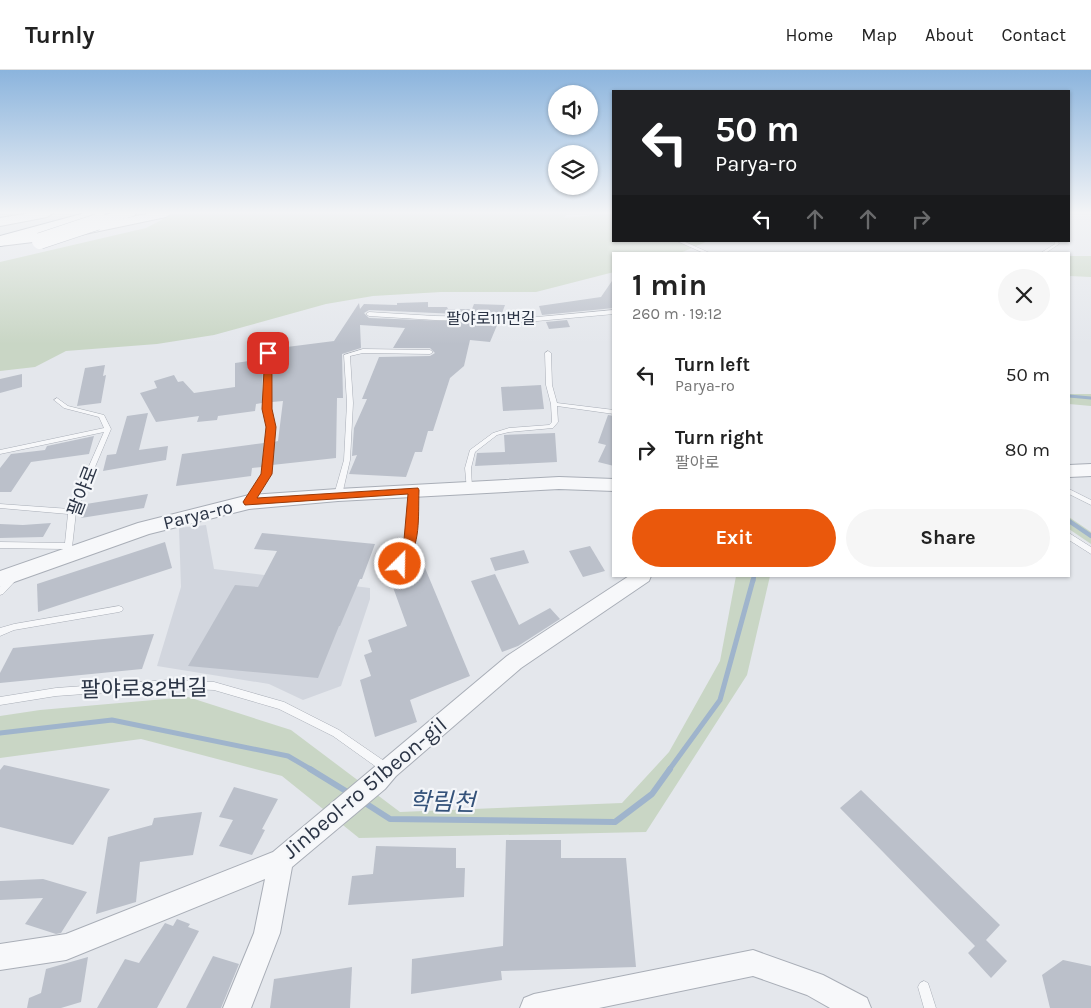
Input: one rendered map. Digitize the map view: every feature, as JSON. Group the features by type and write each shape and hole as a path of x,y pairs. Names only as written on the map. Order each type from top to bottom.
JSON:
{"street":[{"path":"1070,471 1091,470"},
{"name":"Parya-ro","path":"9,576 68,551 145,528 249,502 414,490 559,483 612,484"},
{"name":"Jinbeol-ro 51beon-gil","path":"0,957 66,947 281,862 314,836 514,662 642,577"},
{"path":"238,1008 267,934 281,862"},
{"path":"534,1008 753,964 814,984 857,1008"}],"lane":[{"name":"팔야로111번길","path":"369,314 526,320 612,312"},
{"path":"338,495 347,460 350,402 348,355 363,351 430,352"},
{"path":"249,502 266,474 271,427 267,409 268,353"},
{"path":"469,488 468,468 472,451 495,434 509,430 551,427 556,422 549,385 548,353"},
{"path":"58,400 66,407 102,416 108,429"},
{"path":"554,404 612,412"},
{"name":"팔야로","path":"0,452 108,429"},
{"name":"팔야로","path":"68,551 72,512 108,429"},
{"path":"400,564 409,551 414,490"},
{"path":"1070,492 1091,503"},
{"path":"0,506 72,512"},
{"path":"1070,537 1091,551"},
{"path":"0,545 68,551"},
{"path":"0,592 9,576"},
{"path":"0,632 14,627 119,608"},
{"name":"팔야로82번길","path":"0,701 56,692 169,684 214,686 281,705 336,733 383,775"},
{"path":"924,987 930,1008"}],"shaded area":[{"path":"206,525 214,569 370,588 370,599 341,686 303,700 269,684 157,666 181,587 179,528"}],"green space":[{"path":"22,257 612,257 612,273 536,292 441,292 373,296 326,304 214,335 157,344 66,351 35,367 0,371 0,262"},
{"path":"1070,257 1091,257 1091,277 1070,276"},
{"path":"1070,394 1091,394 1091,406 1070,404"},
{"path":"1070,518 1091,532 1091,544 1070,530"},
{"path":"736,577 770,577 747,675 646,832 359,838 282,776 141,739 0,758 0,716 40,710 188,697 291,730 400,812 622,803 669,752 720,661"}],"building":[{"path":"612,281 612,308 542,315 539,306 601,297"},
{"path":"428,302 428,307 447,307 448,309 472,309 474,304 505,305 501,316 369,310 364,313 369,318 498,323 490,342 470,340 464,366 450,378 433,431 428,431 422,452 415,452 406,477 349,474 357,455 352,456 354,428 367,399 362,399 379,357 430,356 435,353 430,348 393,348 405,328 360,325 361,348 342,354 343,398 337,398 336,458 272,465 274,442 278,441 283,401 272,402 273,357 279,356 279,348 334,341 359,303 360,309 364,304 397,305 397,303"},
{"path":"567,320 570,327 549,329 546,322"},
{"path":"263,359 262,403 256,404 255,411 218,416 217,420 197,422 199,416 156,422 140,393 157,388 154,381 174,375 178,382 183,381 194,393 235,387 235,363"},
{"path":"105,365 103,376 106,375 101,403 77,406 85,368"},
{"path":"22,374 22,387 0,393 0,379"},
{"path":"541,385 544,409 503,411 501,387"},
{"path":"148,413 139,450 168,446 166,460 103,471 107,455 116,454 127,416"},
{"path":"608,415 612,416 612,466 598,462 606,445 598,443"},
{"path":"555,433 557,462 475,466 477,453 505,452 504,435"},
{"path":"94,436 89,454 31,462 11,492 0,492 0,468 11,454 45,450 47,446"},
{"path":"264,443 262,467 252,468 251,476 176,486 182,454"},
{"path":"148,494 144,508 81,518 86,504"},
{"path":"51,523 43,537 0,538 0,524"},
{"path":"262,533 375,544 362,579 360,579 339,626 318,678 188,666 235,585 258,587 277,551 254,549"},
{"path":"165,542 172,568 38,612 37,584"},
{"path":"590,546 605,571 583,577 569,551"},
{"path":"524,550 529,563 495,571 490,558"},
{"path":"425,568 470,676 410,700 417,722 375,737 360,680 371,676 364,655 372,652 368,640 407,626 390,579"},
{"path":"495,574 519,625 550,608 560,619 518,646 502,652 471,581"},
{"path":"154,634 142,669 0,683 0,673 13,648"},
{"path":"4,765 110,789 73,845 0,827 0,770"},
{"path":"234,787 278,799 262,829 265,830 252,855 219,846 233,820 219,817"},
{"path":"861,790 1000,925 986,940 1007,961 991,978 968,953 975,946 840,808"},
{"path":"202,812 193,855 140,862 136,902 96,914 108,837 152,825 154,818"},
{"path":"506,840 561,840 561,858 626,858 636,967 501,971 502,980 411,994 412,959 503,946"},
{"path":"376,846 456,848 456,868 465,868 464,897 348,905 352,876 373,874"},
{"path":"43,879 87,892 61,933 56,934 25,924 43,898 0,900 0,881"},
{"path":"177,919 190,924 188,927 199,931 157,1008 97,1008 125,959 139,963 165,923 173,926"},
{"path":"213,956 239,964 221,1008 186,1008"},
{"path":"88,957 81,1002 61,1008 27,1008 29,998 41,993 46,969"},
{"path":"1063,960 1091,966 1091,1008 1050,1008 1042,975"},
{"path":"352,967 350,1008 270,1008 274,979"}],"waterway":[{"path":"1070,396 1091,398"},
{"path":"1070,522 1091,536"},
{"name":"학림천","path":"753,581 754,577"},
{"name":"학림천","path":"669,770 720,700 753,580"},
{"name":"학림천","path":"0,733 112,720 288,756 312,770"},
{"name":"학림천","path":"310,769 349,793"},
{"name":"학림천","path":"362,801 390,819 615,822 652,794 670,769"}],"route":[{"path":"268,353 267,409 271,427 266,474 249,502 414,490 409,551 400,564"}]}
